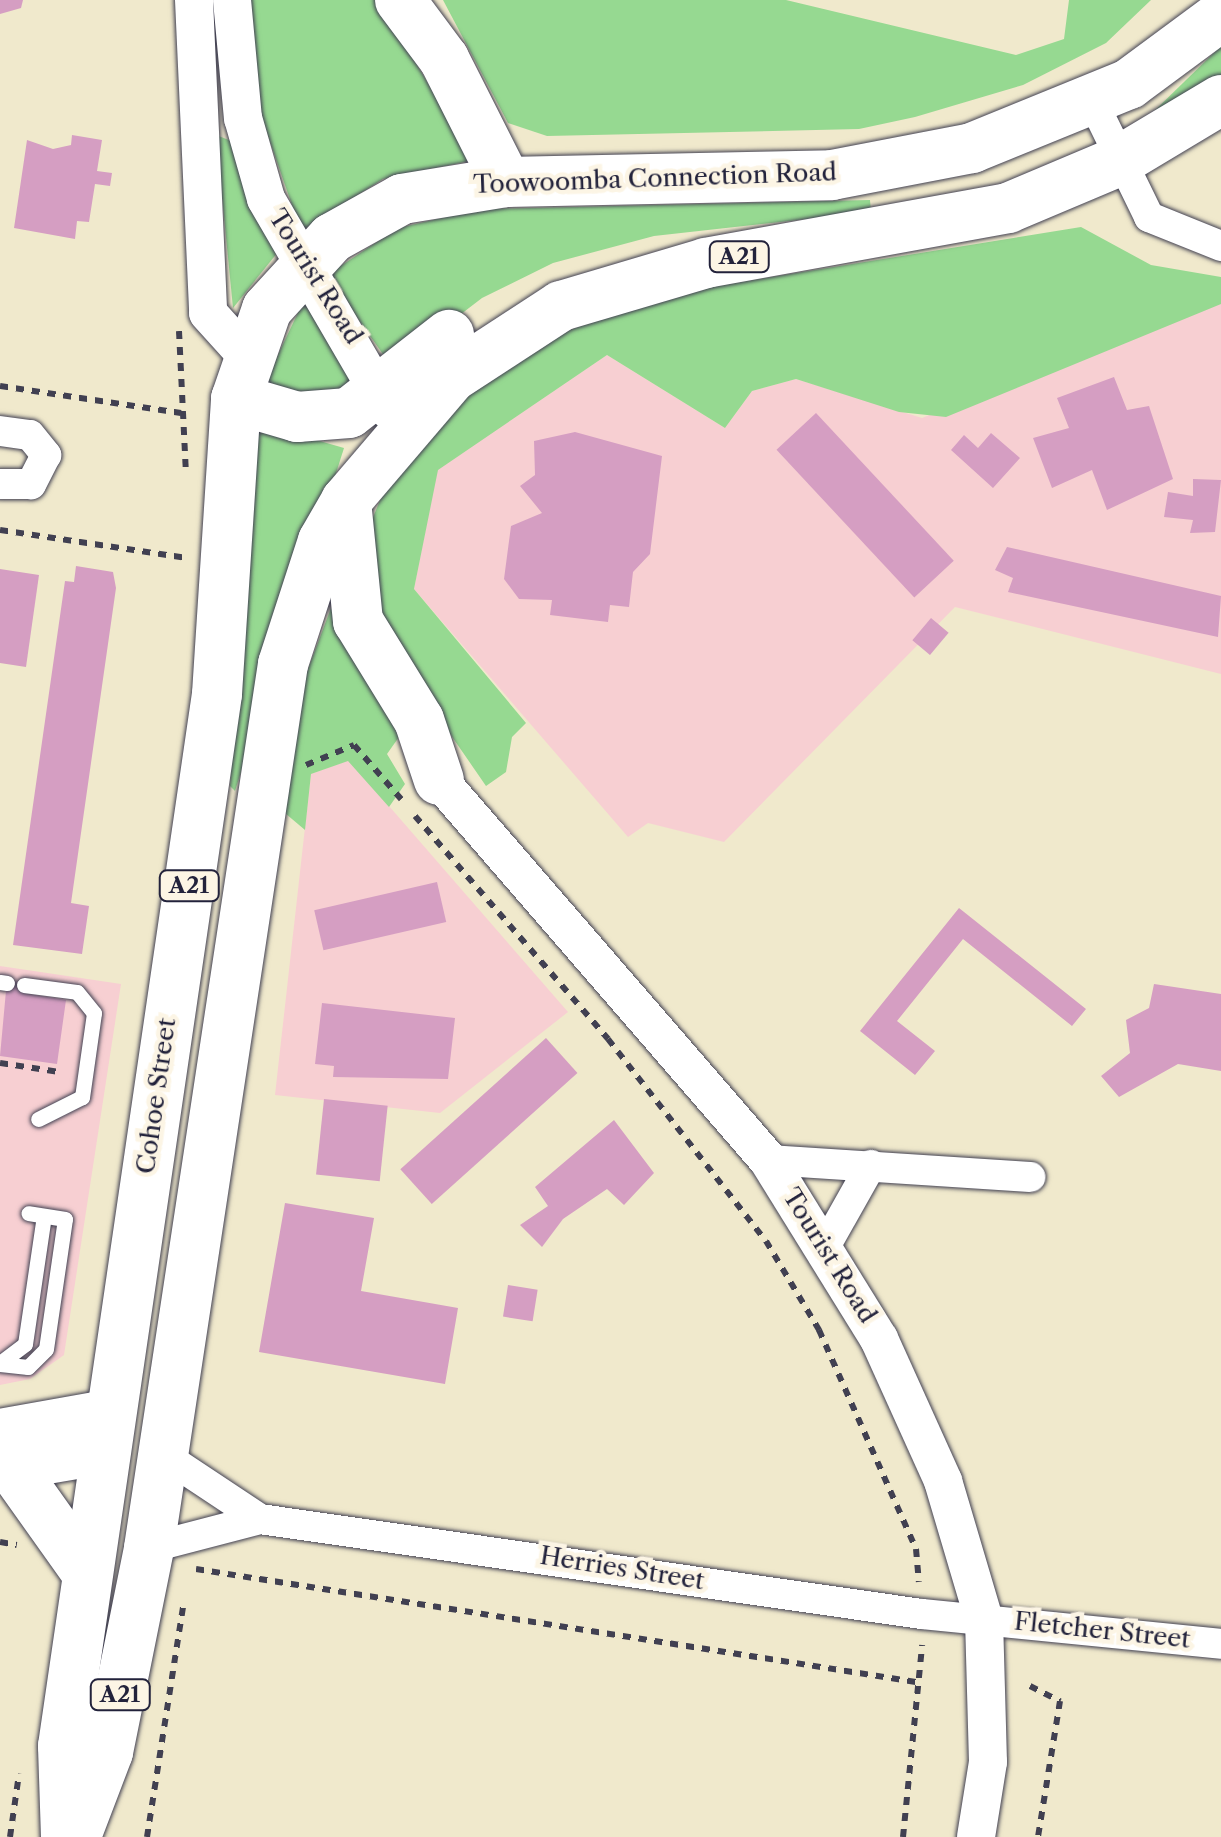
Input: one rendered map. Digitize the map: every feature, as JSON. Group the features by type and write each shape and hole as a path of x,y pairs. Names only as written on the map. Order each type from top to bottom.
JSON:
{"highway":[{"path":"400,0 444,60 506,182"},
{"name":"Toowoomba Connection Road","path":"241,377 302,263 352,222 402,199 506,182 832,175 972,148 1093,102 1221,16"},
{"name":"A21","path":"346,502 390,412 456,330 554,273 654,246 706,263 980,216 1119,161 1221,100"},
{"path":"241,377 317,419 390,412"},
{"name":"Cohoe Street","path":"75,1837 177,1556 165,1456 234,999 226,606 241,377"},
{"path":"346,502 358,622 419,720 439,780"},
{"name":"Cohoe Street","path":"66,1837 63,1746 109,1431 229,823 323,541 346,502"},
{"path":"109,1431 136,1433 146,1408 189,1132 234,999"},
{"path":"4,1457 88,1573"}],"main road":[{"path":"4,1457 109,1431"}],"street":[{"path":"194,0 208,312 241,377"},
{"name":"Tourist Road","path":"232,0 254,160 302,263 390,412"},
{"path":"1093,102 1119,161 1156,224 1221,246"},
{"path":"0,431 30,436 46,455 30,484 0,484"},
{"name":"Tourist Road","path":"439,780 768,1160 826,1245 943,1481 984,1619 988,1762 976,1837"},
{"path":"768,1160 1030,1176"},
{"path":"826,1245 871,1165"},
{"name":"Herries Street","path":"165,1456 260,1519 922,1614 984,1619"},
{"name":"Herries Street","path":"177,1556 260,1519"},
{"name":"Fletcher Street","path":"984,1619 1221,1644"}],"lane":[{"path":"24,986 77,992 94,1013 82,1098 38,1119"},
{"path":"0,1364 28,1367 46,1349 65,1218 36,1214"}],"path":[{"path":"178,314 187,481"},
{"path":"0,386 181,412"},
{"path":"0,530 194,559"},
{"path":"191,578 192,544"},
{"path":"305,765 354,746 608,1039 766,1241 819,1330 916,1548 922,1614 922,1683 903,1837"},
{"path":"0,1063 59,1072"},
{"path":"147,1837 177,1556 922,1683"},
{"path":"1030,1686 1060,1701 1038,1837"}],"shaded area":[{"path":"1207,303 1221,304 1221,674 955,607 724,842 648,823 628,837 414,589 437,470 607,355 725,428 752,391 796,379 922,418"},
{"path":"349,760 568,1012 440,1113 275,1095 311,774"},
{"path":"0,966 121,984 64,1355 30,1379 0,1385"}],"green space":[{"path":"249,0 378,0 474,160 383,179 301,231 261,116"},
{"path":"443,0 786,0 1016,55 1064,39 1069,0 1151,0 1106,43 1023,85 915,117 859,129 547,136 508,123"},
{"path":"1221,46 1221,83 1148,117"},
{"path":"216,135 234,142 278,252 233,308"},
{"path":"870,200 871,212 654,236 553,263 482,298 392,367 327,275 398,228 481,209"},
{"path":"1081,227 1151,265 1221,277 1221,304 946,417 899,412 796,379 752,391 725,428 607,355 438,470 414,589 526,723 512,737 506,772 486,786 373,622 367,532 385,488 445,412 556,335 673,293"},
{"path":"305,298 359,386 304,396 264,384"},
{"path":"257,423 344,448 235,791 230,786"},
{"path":"331,608 399,737 387,754 405,784 389,807 348,761 311,774 305,830 279,808 294,706"}],"building":[{"path":"0,0 23,0 21,8 0,14"},
{"path":"72,135 102,140 97,171 112,173 110,186 95,184 89,222 77,221 75,239 14,228 27,140 53,149 71,145"},
{"path":"1114,377 1127,410 1149,406 1173,479 1107,510 1092,470 1052,488 1033,438 1069,428 1057,398"},
{"path":"816,413 954,561 914,598 777,450"},
{"path":"575,432 662,456 650,554 633,572 629,607 610,605 608,622 550,615 552,600 519,599 504,579 511,526 542,513 520,486 535,475 534,441"},
{"path":"991,433 1020,458 993,488 951,450 964,435 978,448"},
{"path":"1193,479 1221,480 1215,532 1190,533 1193,520 1164,517 1168,492 1193,496"},
{"path":"1007,547 1221,596 1218,637 1008,592 1013,578 995,570"},
{"path":"76,566 113,572 116,588 71,903 89,906 82,954 13,945 65,581 74,582"},
{"path":"0,569 39,575 26,667 0,663"},
{"path":"931,618 949,633 930,655 912,640"},
{"path":"437,882 446,922 323,950 314,910"},
{"path":"959,908 1086,1009 1072,1026 963,939 897,1021 935,1051 915,1075 860,1031"},
{"path":"7,980 24,983 23,993 66,1000 57,1064 0,1056"},
{"path":"1154,984 1221,994 1221,1071 1178,1064 1119,1097 1101,1076 1130,1053 1126,1020 1149,1008"},
{"path":"322,1003 455,1018 448,1079 333,1077 334,1066 315,1064"},
{"path":"546,1038 577,1073 432,1204 400,1169"},
{"path":"324,1099 388,1106 380,1181 316,1175"},
{"path":"614,1120 654,1173 624,1205 607,1189 563,1219 542,1247 520,1225 548,1206 535,1187"},
{"path":"285,1203 374,1218 361,1291 458,1308 445,1384 259,1352"},
{"path":"508,1285 538,1290 533,1321 503,1317"}]}
